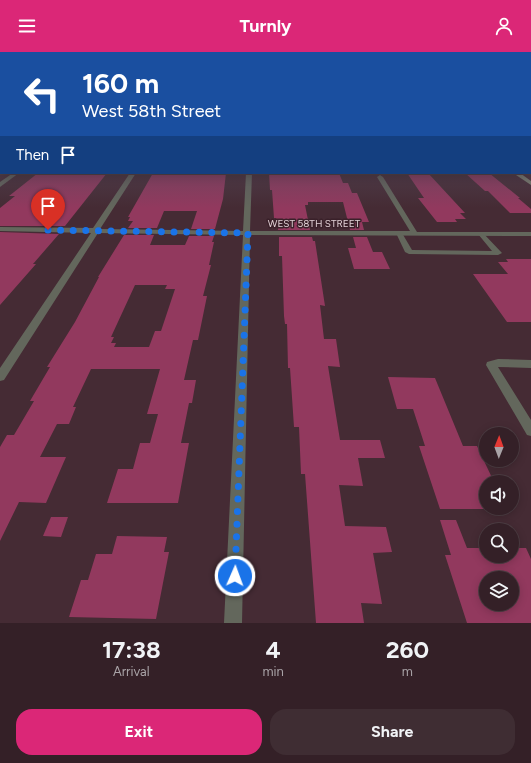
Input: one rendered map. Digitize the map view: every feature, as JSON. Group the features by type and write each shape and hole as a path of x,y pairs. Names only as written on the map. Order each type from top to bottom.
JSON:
{"main road":[{"path":"518,174 531,183"}],"street":[{"path":"0,185 15,174"},
{"path":"0,377 132,174"},
{"path":"233,623 250,174"},
{"path":"380,177 415,234"},
{"name":"WEST 58TH STREET","path":"0,229 248,233 531,234"},
{"path":"399,234 409,252 498,253 481,234"},
{"path":"531,364 498,363 491,365 531,431"}],"building":[{"path":"37,174 106,174 65,226 0,226 0,208 15,196 9,196"},
{"path":"152,174 226,174 223,199 215,229 191,229 197,211 164,211 157,228 128,228 133,221 128,221 130,217 128,217"},
{"path":"269,174 339,174 343,183 348,183 352,193 357,193 369,222 362,222 364,230 350,230 343,202 308,202 308,205 305,205 310,230 278,230 278,221 274,218 272,190 270,190"},
{"path":"408,174 429,174 465,213 460,213 466,219 455,219 457,222 437,222 418,198 424,198"},
{"path":"466,174 490,174 520,198 518,198 531,209 531,213 510,213 488,191 485,191"},
{"path":"0,232 59,234 33,264 36,264 0,305"},
{"path":"124,235 154,235 150,245 185,245 189,236 214,236 209,265 211,265 203,296 207,296 198,340 193,340 184,380 196,380 192,403 189,403 181,443 189,443 178,503 107,503 118,469 133,469 140,443 150,443 158,414 147,414 160,369 91,369 73,407 76,407 69,424 57,424 40,457 66,457 46,503 19,502 0,541 0,447 7,435 14,435 34,401 30,401 50,367 47,367 75,322 98,277","holes":["135,285 167,285 165,289 175,289 161,331 155,331 149,347 114,347 116,343 111,343 114,337 111,337"]},
{"path":"279,237 312,237 313,241 315,241 325,306 320,305 324,339 336,339 340,367 328,366 340,440 380,440 385,458 358,458 363,486 339,485 345,526 386,527 392,552 373,553 382,604 361,603 364,623 316,623 305,474 301,474 299,427 294,427 290,368 288,368 287,324 285,324 284,316 282,256 279,256"},
{"path":"353,237 367,237 373,252 382,252 390,269 354,269 348,248 356,248"},
{"path":"506,259 531,259 531,322 507,322 473,274 508,274 498,262 508,262"},
{"path":"388,377 435,378 463,446 477,446 479,450 479,467 487,467 491,475 479,475 479,509 440,509 419,446 425,446 413,409 397,409"},
{"path":"51,517 68,517 61,537 43,536"},
{"path":"440,520 456,520 467,548 479,548 479,563 519,563 519,548 526,548 531,559 531,623 467,623 445,555 451,555"},
{"path":"117,536 167,537 164,552 169,552 156,619 69,617 81,580 88,580 96,554 112,554"}],"route":[{"path":"48,230 248,233 235,576"}]}
